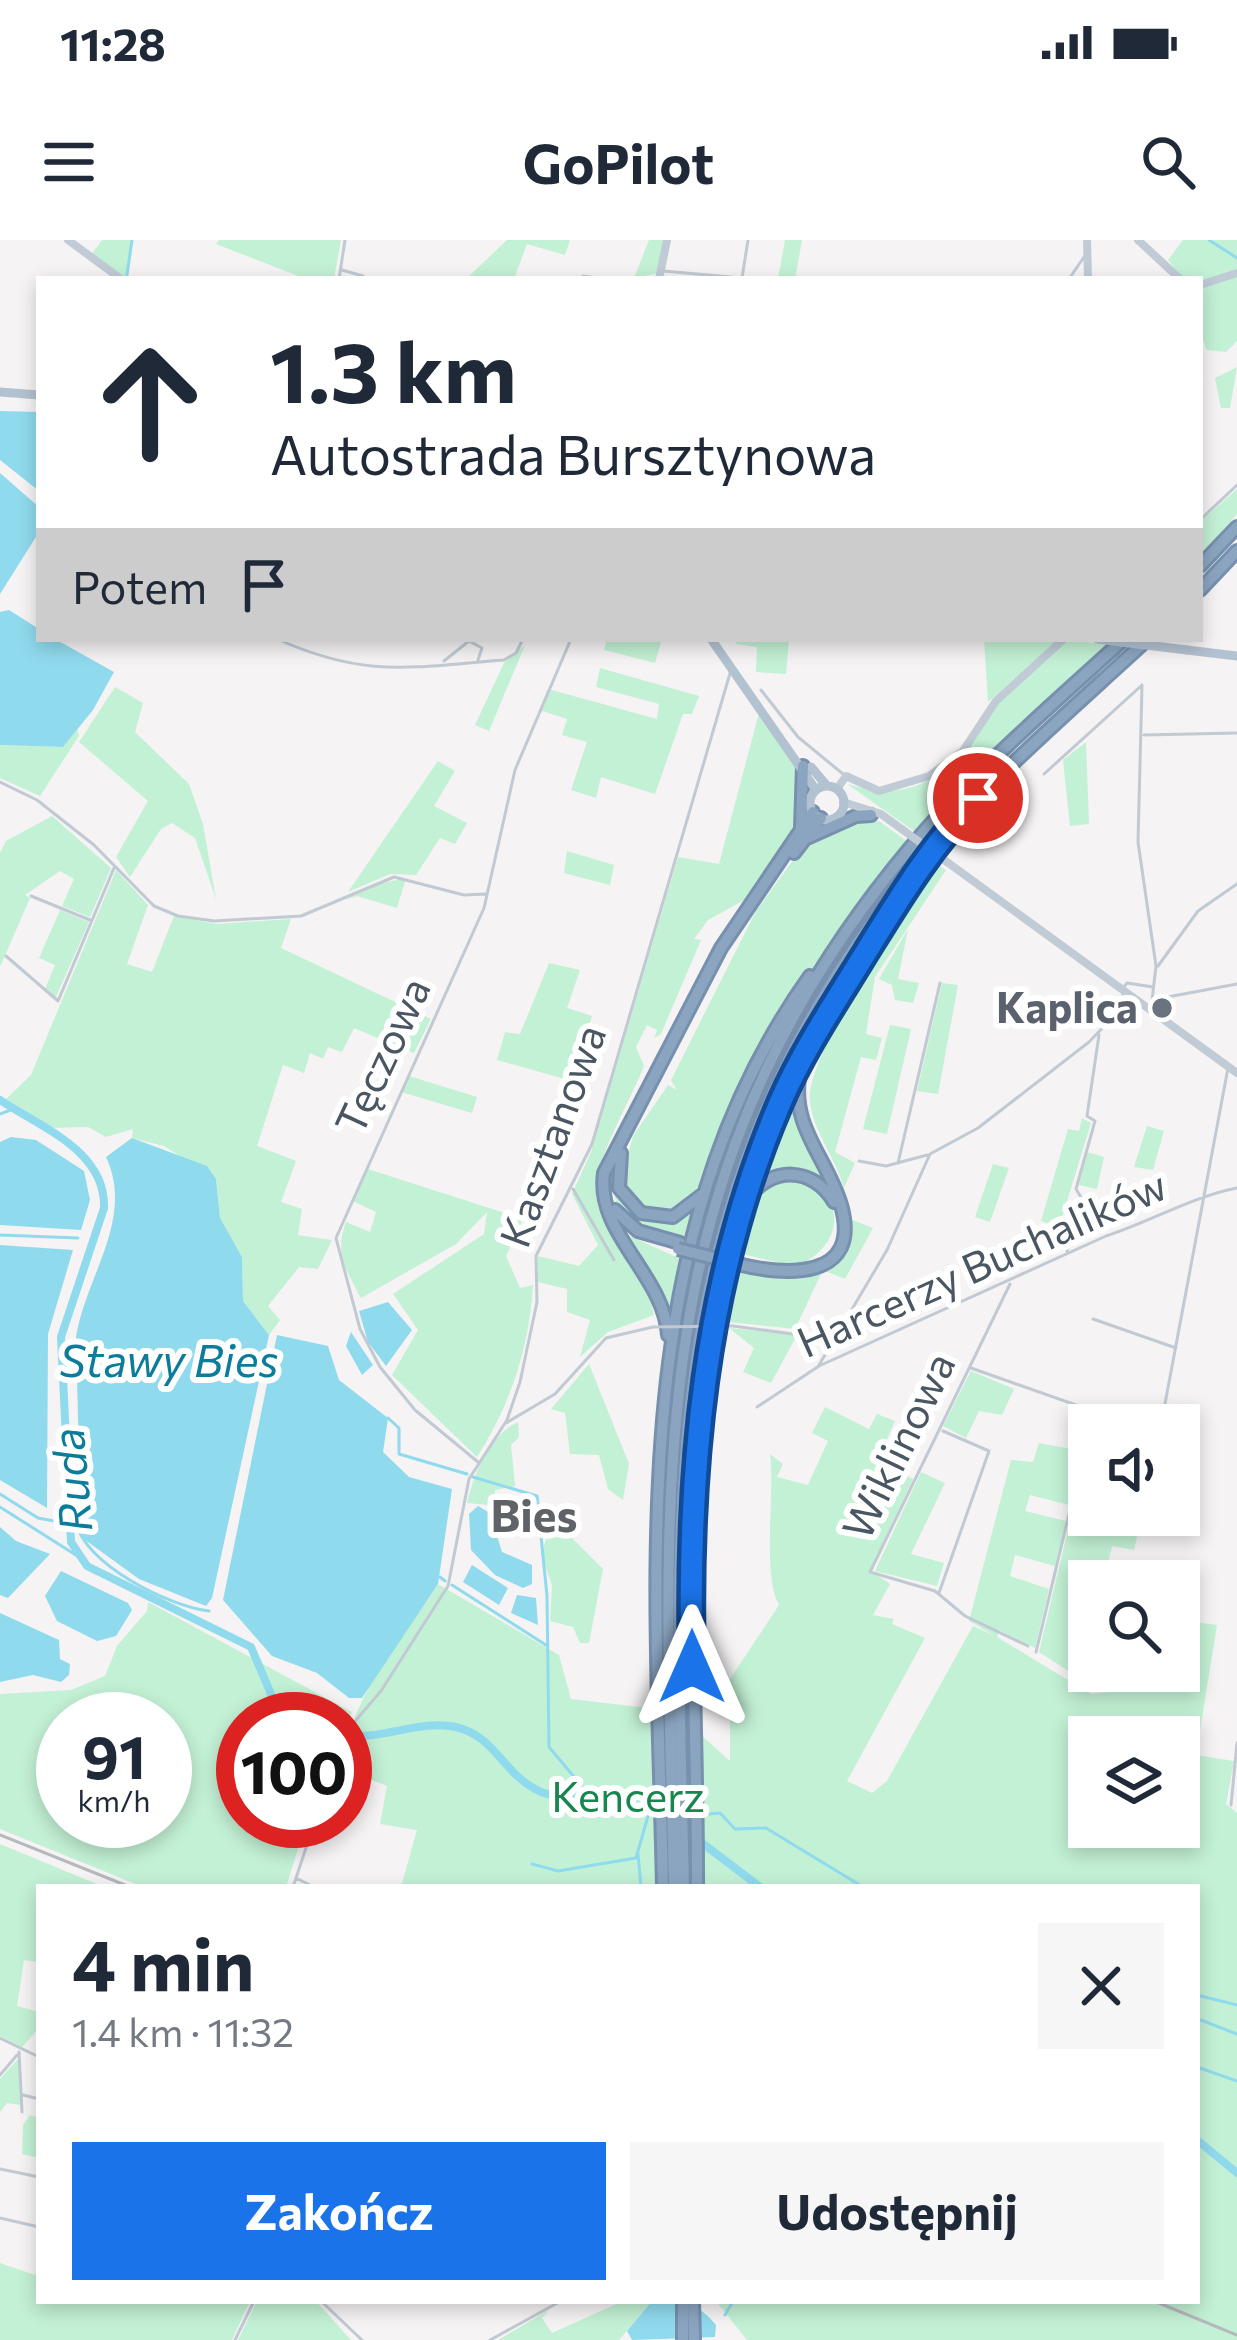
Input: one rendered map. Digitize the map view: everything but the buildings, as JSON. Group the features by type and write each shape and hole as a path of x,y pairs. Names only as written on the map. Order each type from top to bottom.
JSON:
{"highway":[{"path":"1203,563 1237,527"},
{"path":"1203,587 1237,551"},
{"path":"683,1884 672,1785 657,1510 669,1355 710,1182 748,1084 784,1011 912,845 976,777 1121,642"},
{"path":"663,1884 662,1841 672,1785 688,1389 707,1286 754,1141 799,1042 854,949 934,844 1145,642"},
{"path":"802,837 803,766"},
{"path":"679,1246 638,1231 616,1211 609,1182 727,950 817,815"},
{"path":"669,1355 662,1304 602,1191 613,1152 721,948 802,837 856,816 871,815"},
{"path":"697,1884 692,1667 697,1436 715,1316 740,1213 776,1113 806,1054 934,844"},
{"path":"672,1785 669,1464 689,1305 709,1219 754,1096 804,998 856,917"},
{"path":"614,1221 635,1235 784,1275 803,1274 824,1263 841,1237 842,1208 798,1108 806,1054"},
{"path":"621,1153 617,1172 622,1193 649,1216 684,1213 710,1182"},
{"path":"739,1262 803,1267 827,1251 838,1218 828,1193 796,1174 760,1184 740,1213"},
{"path":"645,1538 657,1510"},
{"path":"692,1667 704,1642"},
{"path":"674,1884 678,1854"},
{"path":"682,2304 683,2340"},
{"path":"693,2304 694,2340"}],"main road":[{"path":"0,392 36,395"},
{"path":"716,642 803,766 842,806 817,815"},
{"path":"716,642 826,788"},
{"path":"1122,642 1237,656"},
{"path":"817,815 826,788"}],"street":[{"path":"68,240 117,276"},
{"path":"339,276 344,240"},
{"path":"660,275 667,240"},
{"path":"742,276 748,240"},
{"path":"1087,240 1088,276"},
{"path":"1138,240 1177,276"},
{"path":"1072,276 1087,253"},
{"path":"340,269 363,276"},
{"path":"1203,286 1237,273"},
{"path":"1203,517 1237,485"},
{"path":"285,642 355,668 511,657 521,642"},
{"path":"440,664 468,642"},
{"path":"473,642 482,648 476,662"},
{"name":"Tęczowa","path":"478,1462 415,1410 371,1352 336,1238 488,894 515,770 570,642"},
{"path":"761,689 798,737 846,776 879,791 929,776 963,751 996,701 1061,642"},
{"name":"Kasztanowa","path":"372,1700 448,1586 467,1485 504,1424 536,1310 536,1256 592,1144 732,668"},
{"path":"1044,773 1142,685 1138,842 1156,966 1156,999 1150,1010"},
{"path":"1142,735 1237,733"},
{"path":"826,788 846,776"},
{"path":"0,782 37,800 154,906 214,921 301,916 394,877 464,895 488,894"},
{"path":"842,806 902,829"},
{"path":"842,806 877,812 1233,1070 1166,1404"},
{"path":"6,956 58,1000 114,868"},
{"path":"1156,966 1198,911 1237,884"},
{"path":"31,896 92,920"},
{"path":"898,1163 940,982"},
{"path":"859,1161 898,1163 930,1154 978,1128 1098,1034 1127,983 1154,987"},
{"path":"1156,999 1237,984"},
{"path":"1066,1256 1082,1199 1076,1189 1095,1121 1088,1116 1098,1034"},
{"path":"819,1366 886,1250 930,1154"},
{"path":"572,1187 614,1260"},
{"name":"Harcerzy Buchalików","path":"758,1408 819,1366 1207,1194 1237,1188"},
{"name":"Wiklinowa","path":"939,1595 870,1572 1010,1282"},
{"path":"1093,1319 1180,1348"},
{"path":"504,1424 555,1394 606,1338 653,1328 731,1326 833,1340"},
{"path":"970,1368 1068,1404"},
{"path":"940,1429 989,1451 939,1595 965,1616 1028,1646"},
{"path":"1036,1652 1068,1519"},
{"path":"1231,1805 1237,1743"},
{"path":"293,1884 306,1848"},
{"path":"296,1878 308,1884"},
{"path":"0,2038 36,2056"},
{"path":"0,2075 21,2051"},
{"path":"21,2051 22,2112"},
{"path":"21,2094 36,2098"},
{"path":"0,2169 36,2176"},
{"path":"0,2218 36,2226"},
{"path":"236,2340 253,2304"},
{"path":"324,2304 362,2340"},
{"path":"490,2340 556,2304"}],"green space":[{"path":"102,240 133,240 127,276 91,255"},
{"path":"219,240 341,240 335,276 298,276 216,244"},
{"path":"507,240 570,240 565,255 527,244 515,276 469,276"},
{"path":"649,240 666,240 659,273 635,276"},
{"path":"785,240 802,240 796,276 779,276"},
{"path":"1183,240 1237,240 1237,269 1205,282 1203,276 1181,276 1168,260"},
{"path":"1237,277 1237,341 1226,352 1207,350 1204,287"},
{"path":"1237,367 1230,408 1221,408 1215,378"},
{"path":"1237,489 1237,514 1203,554 1203,519"},
{"path":"606,642 661,642 655,663 604,650"},
{"path":"789,642 786,674 756,672 757,647 736,644"},
{"path":"984,642 1057,642 988,702"},
{"path":"1066,642 1110,645 917,833 847,784 898,790 936,776 1031,671"},
{"path":"525,645 489,731 475,725 504,663"},
{"path":"600,668 699,696 692,714 683,714 655,794 601,777 596,798 571,790 587,742 562,735 567,719 539,710 548,689 657,719 659,704 596,687"},
{"path":"115,687 143,703 135,732 189,784 203,824 216,899 195,838 172,823 161,829 130,877 116,857 148,801 79,742"},
{"path":"759,713 801,769 799,828 748,898 708,920 694,939 701,940 661,1034 654,1038 657,1030 647,1025 636,1047 644,1066 605,1153 599,1197 654,1315 608,1332 580,1357 590,1320 567,1312 567,1289 538,1282 538,1256 579,1266 598,1245 572,1194 591,1152 678,857 719,864"},
{"path":"77,729 79,736 40,796 0,778 0,745 63,747"},
{"path":"1086,742 1089,824 1070,826 1063,760"},
{"path":"438,761 455,771 434,806 467,823 455,844 440,838 416,875 390,874 348,892"},
{"path":"52,816 111,868 90,917 62,906 74,879 60,871 25,895 30,898 0,967 0,853 6,841"},
{"path":"856,818 879,821 908,842 779,1013 696,1197 671,1213 646,1210 621,1181 633,1136 668,1085 677,1090 671,1080 756,911 807,841"},
{"path":"915,846 923,852 792,1050 721,1225 691,1342 687,1341 721,1201 773,1065 830,963"},
{"path":"567,851 614,865 610,885 564,873"},
{"path":"940,866 946,870 875,977 866,1034 882,1038 876,1060 861,1057 835,1152 855,1163 844,1188 812,1112 813,1079 861,981"},
{"path":"116,870 148,905 127,964 152,972 174,916 217,924 291,919 281,948 431,1019 414,1053 354,1028 342,1052 328,1047 323,1059 310,1053 304,1073 283,1065 257,1146 296,1161 281,1202 302,1209 298,1235 332,1240 318,1269 299,1267 268,1306 280,1320 269,1335 243,1301 242,1257 220,1219 216,1179 164,1146 132,1138 133,1129 106,1137 88,1127 47,1128 5,1100 31,1075"},
{"path":"406,878 397,908 357,896 346,900 373,885"},
{"path":"60,910 89,922 55,999 45,989 55,965 39,958"},
{"path":"908,929 898,979 919,983 913,1003 895,1000 892,985 879,979"},
{"path":"549,963 580,970 567,1008 592,1016 572,1081 497,1060 505,1032 520,1034"},
{"path":"942,983 958,985 938,1094 917,1091"},
{"path":"890,1025 911,1029 887,1134 863,1129"},
{"path":"409,1076 477,1097 472,1113 401,1092"},
{"path":"795,1083 798,1122 829,1188 801,1172 783,1173 753,1185"},
{"path":"1082,1118 1091,1123 1059,1227 1041,1221 1068,1129 1079,1131"},
{"path":"1147,1126 1164,1131 1153,1170 1134,1167"},
{"path":"1087,1152 1104,1157 1097,1189 1079,1185"},
{"path":"993,1164 1009,1168 990,1222 975,1217"},
{"path":"368,1169 523,1219 506,1256 520,1288 533,1285 527,1331 509,1396 477,1457 392,1375 418,1330 393,1294 484,1234 487,1212 456,1244 361,1298 346,1270 341,1243 346,1222 370,1232 376,1212 353,1201"},
{"path":"615,1175 627,1203 647,1218 673,1220 700,1204 689,1241 627,1216 614,1193"},
{"path":"792,1177 817,1187 829,1200 834,1224 824,1246 792,1266 734,1252 750,1203 765,1188"},
{"path":"850,1219 873,1228 845,1279 823,1270 795,1329 729,1322 739,1272 794,1276 824,1267 845,1240"},
{"path":"625,1234 674,1256 686,1255 670,1322 659,1288"},
{"path":"729,1328 797,1335 771,1383 743,1372 754,1348"},
{"path":"589,1364 629,1464 623,1500 608,1489 599,1455 570,1454 565,1413 551,1409"},
{"path":"971,1371 1014,1389 1002,1415 979,1411 966,1438 943,1426"},
{"name":"Kencerz","path":"825,1407 869,1429 877,1414 895,1421 877,1462 913,1479 870,1570 890,1584 873,1615 894,1619 892,1624 925,1638 847,1781 872,1793 887,1781 973,1626 995,1636 969,1621 1011,1460 1033,1462 1039,1443 1068,1449 1068,1505 1030,1495 1025,1511 1066,1521 1055,1566 1015,1555 1010,1576 1049,1589 1035,1648 999,1630 997,1637 1068,1680 1068,1692 1200,1692 1200,1623 1217,1625 1200,1730 1200,1716 1068,1716 1068,1848 1200,1848 1200,1756 1234,1761 1226,1804 1237,1813 1237,2340 747,2340 718,2304 1200,2304 1200,1884 402,1884 417,1830 380,1824 387,1786 372,1780 372,1692 367,1692 438,1584 559,1655 571,1699 674,1711 730,1761 730,1679 779,1605 771,1575 770,1454 783,1464 777,1477 808,1485 828,1441 812,1433"},
{"path":"518,1422 519,1437 511,1445 515,1486 495,1490 496,1515 489,1505 467,1503 491,1446"},
{"path":"921,1472 945,1483 911,1554 944,1563 937,1586 875,1571"},
{"path":"557,1507 571,1537 603,1569 589,1643 580,1643 573,1627 550,1621 552,1585 541,1554"},
{"path":"1068,1530 1068,1536 1137,1536 1134,1550 1112,1546 1109,1560 1068,1560 1068,1671 1039,1652"},
{"path":"148,1602 315,1692 216,1692 216,1848 298,1848 287,1884 136,1884 47,1848 192,1848 192,1692 36,1692 36,1844 0,1829 0,1694 71,1690 105,1676 117,1646 147,1611"},
{"path":"0,1844 97,1884 36,1884 36,1962 24,1960 17,2006 36,2011 36,2031 22,2047 0,2036"},
{"path":"19,2058 20,2105 7,2103 0,2112 0,2079"},
{"path":"30,2115 36,2117 36,2157 22,2154 23,2125"},
{"path":"0,2263 35,2275 36,2272 36,2304 249,2304 232,2340 0,2340"},
{"path":"256,2304 319,2304 351,2340 238,2340"},
{"path":"616,2304 649,2304 619,2340 498,2340 549,2310 542,2318 552,2333"}],"water":[{"path":"0,411 36,412 36,489 0,460"},
{"path":"0,473 36,504 36,537 0,594"},
{"path":"9,610 36,627 36,642 60,642 114,672 93,710 63,747 0,745 0,612"},
{"path":"11,1137 36,1140 84,1171 90,1200 81,1230 0,1225 0,1142"},
{"name":"Stawy Bies","path":"132,1138 207,1166 216,1179 220,1218 242,1257 243,1301 269,1335 212,1598 206,1606 139,1579 81,1537 76,1337 112,1225 113,1180 106,1157"},
{"path":"0,1245 73,1250 48,1334 47,1508 0,1480"},
{"path":"388,1302 412,1330 386,1366 368,1342 359,1311"},
{"path":"351,1332 373,1365 362,1375 346,1346"},
{"path":"277,1335 328,1346 339,1380 388,1418 383,1452 409,1477 452,1489 438,1584 366,1692 341,1692 317,1673 272,1656 223,1600"},
{"path":"478,1506 490,1513 502,1552 532,1565 532,1584 523,1588 495,1575 471,1550 469,1514"},
{"path":"0,1527 16,1541 50,1554 8,1598 0,1595"},
{"path":"472,1565 508,1588 499,1605 463,1582"},
{"path":"61,1571 128,1603 132,1610 116,1636 97,1641 57,1621 45,1596"},
{"path":"517,1595 536,1598 538,1625 511,1613"},
{"path":"0,1613 59,1640 60,1659 70,1664 69,1675 61,1682 33,1675 0,1682"},
{"path":"650,2304 695,2307 716,2325 715,2337 632,2340 627,2331"}],"waterway":[{"path":"127,275 132,240"},
{"path":"1209,240 1237,258"},
{"name":"Ruda","path":"0,1100 68,1143 83,1156 102,1188 104,1208 61,1337 71,1542 87,1566 251,1647 270,1692"},
{"path":"0,1114 13,1109"},
{"path":"0,1235 78,1238"},
{"path":"388,1418 399,1428 399,1454 467,1474"},
{"path":"473,1477 537,1496 538,1504"},
{"path":"0,1494 38,1518 54,1521"},
{"path":"0,1507 79,1557"},
{"path":"539,1516 547,1596 549,1747 591,1797"},
{"path":"76,1521 82,1537 110,1567 151,1592 209,1611"},
{"path":"440,1577 445,1581"},
{"path":"452,1585 546,1645"},
{"name":"Ruda","path":"372,1735 428,1726 456,1727 480,1738 535,1789 566,1797 632,1795 660,1810"},
{"path":"532,1864 558,1871 636,1858 652,1802"},
{"path":"686,1816 720,1813 735,1829 766,1828 858,1884"},
{"name":"Ruda","path":"681,1827 756,1884"},
{"path":"638,1854 641,1884"},
{"path":"1200,1996 1237,2005"},
{"path":"1201,2020 1237,2034"},
{"path":"1200,2068 1237,2081"},
{"name":"Ruda","path":"1200,2142 1237,2173"},
{"path":"725,2315 731,2304"}],"railway":[{"path":"0,1835 122,1884"},
{"path":"1161,2304 1237,2335"}],"place":[{"name":"Kaplica","path":"1162,1008"}],"district":[{"name":"Bies","path":"534,1516"}],"route":[{"path":"692,1667 697,1436 718,1296 745,1197 782,1098 840,992 934,844 978,798"}]}
